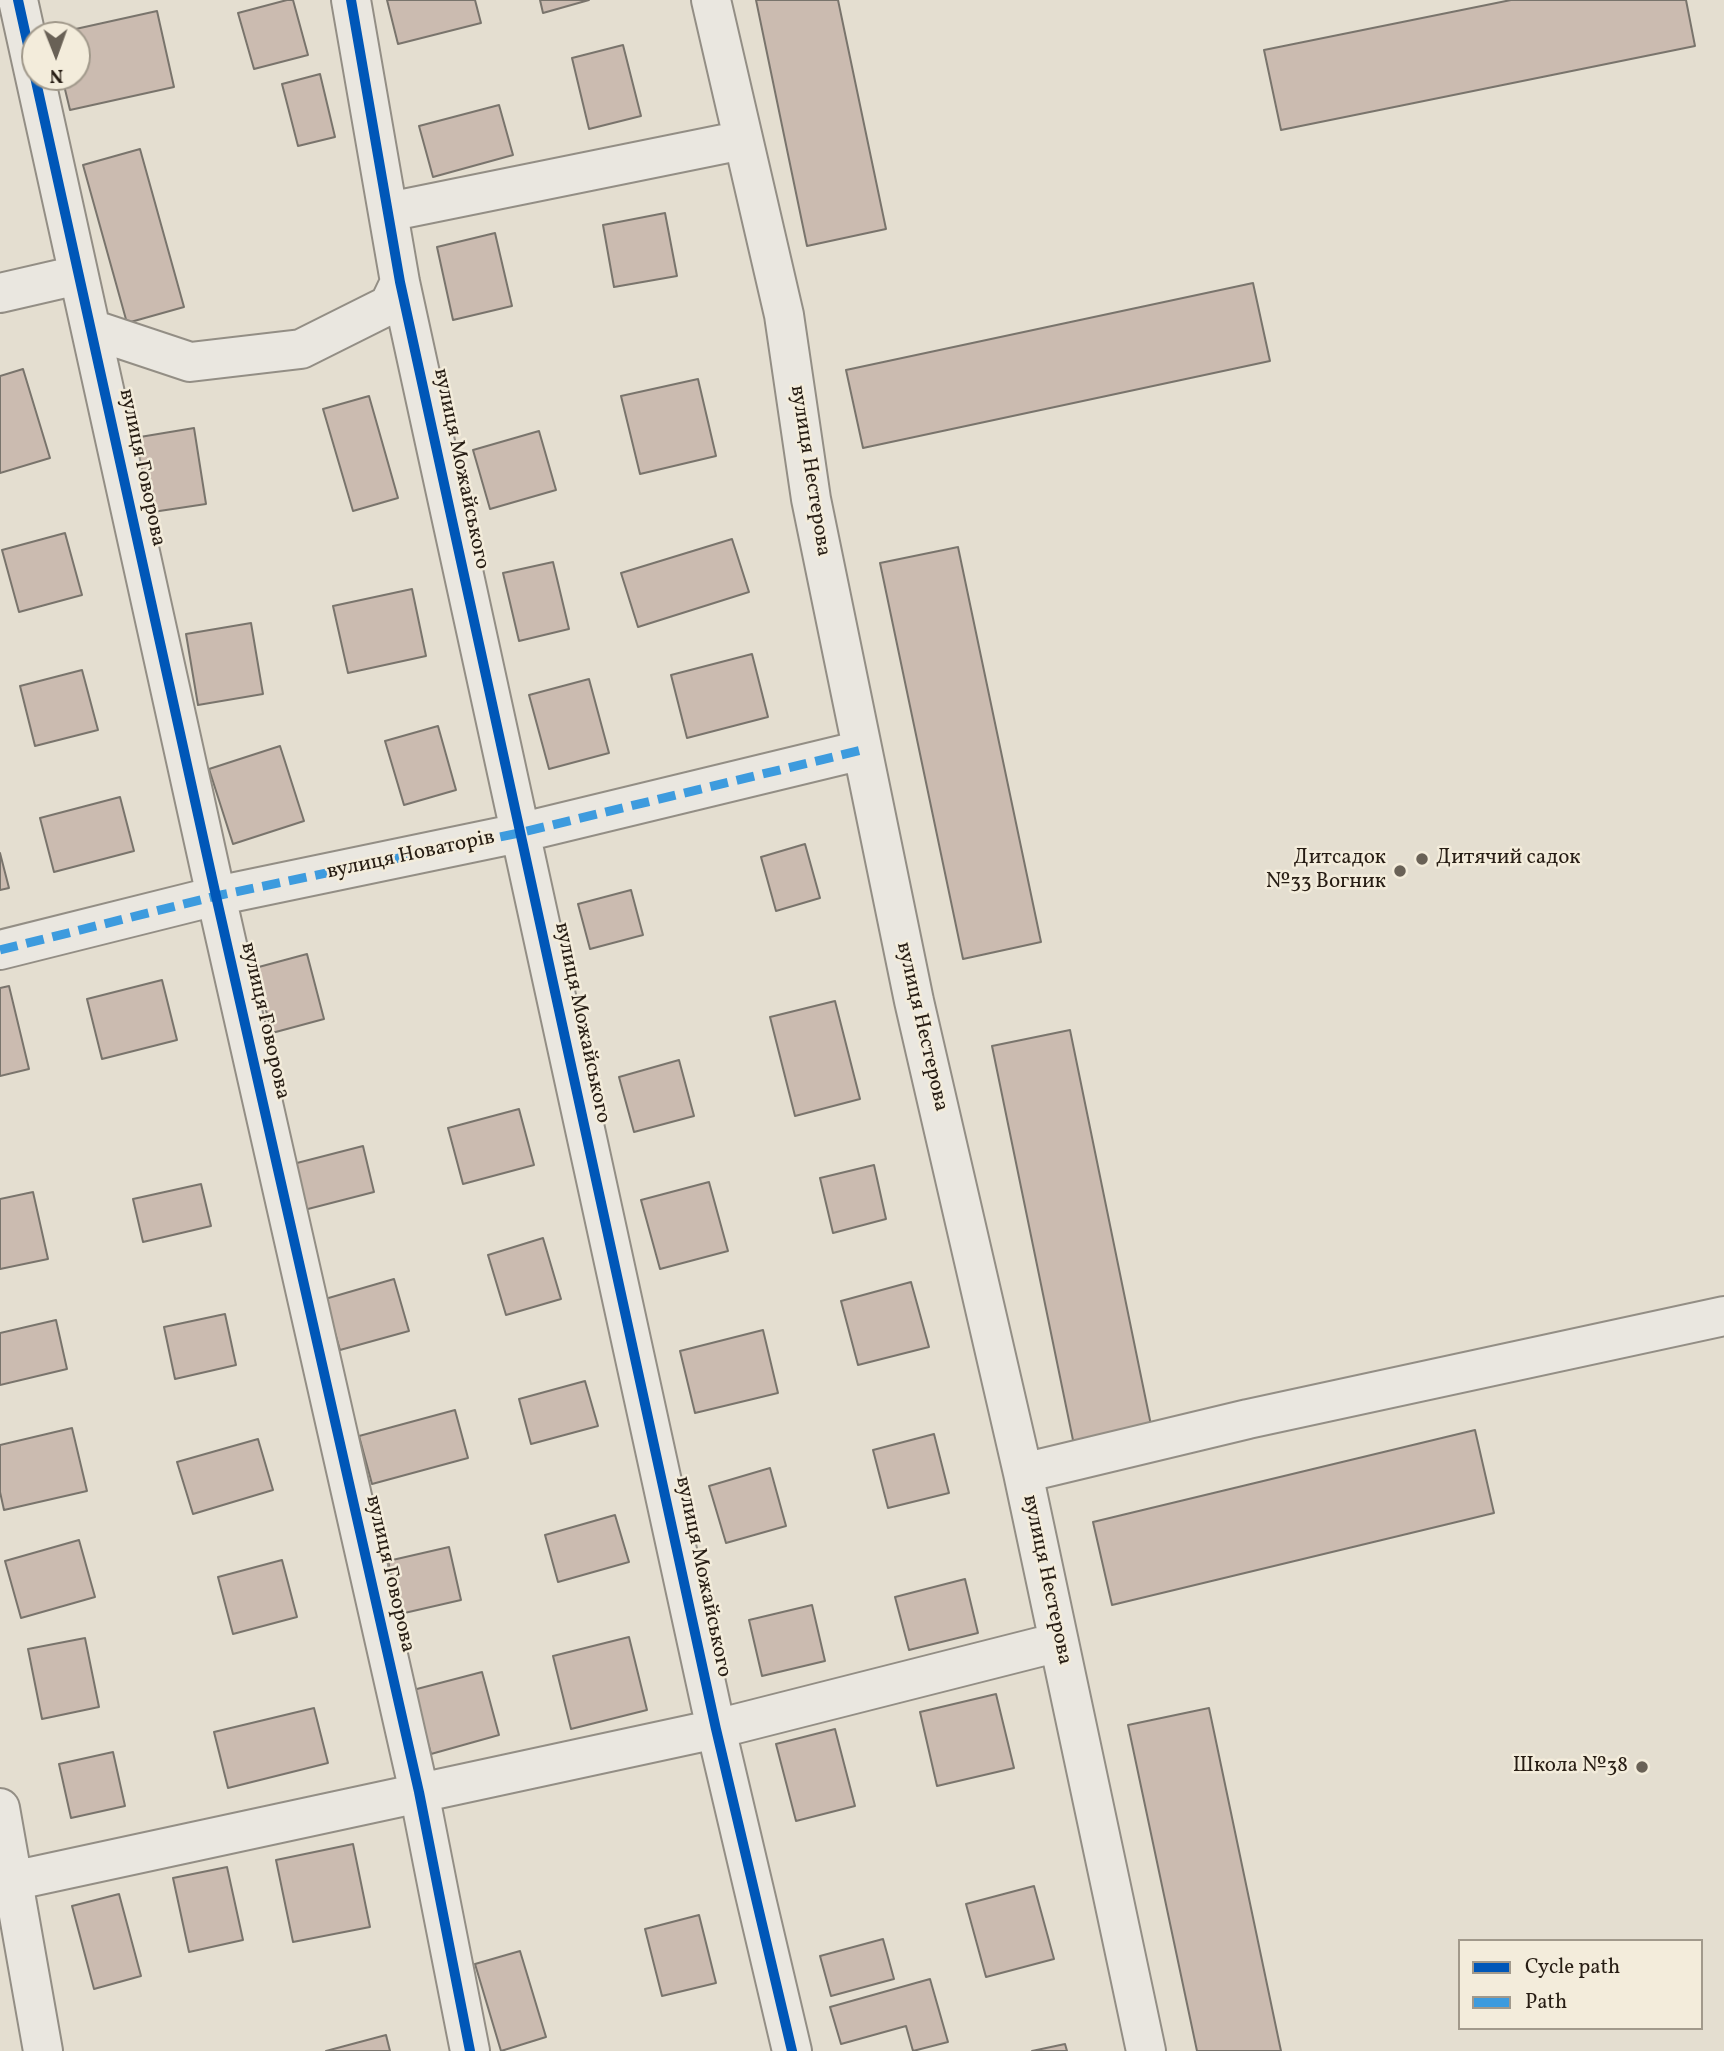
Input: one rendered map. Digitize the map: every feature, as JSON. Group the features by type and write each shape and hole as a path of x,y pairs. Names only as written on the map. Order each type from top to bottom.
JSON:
{"street":[{"name":"вулиця Говорова","path":"18,0 216,896 419,1792 470,2051"},
{"name":"вулиця Можайського","path":"351,0 400,282 716,1729 792,2051"},
{"name":"вулиця Нестерова","path":"711,0 784,315 811,499 914,1001 1023,1473 1146,2051"},
{"path":"388,212 743,140"},
{"path":"0,293 78,275"},
{"path":"91,330 190,362 301,349 389,305 400,282"},
{"name":"вулиця Новаторів","path":"0,950 216,896 519,833 862,750"},
{"path":"1023,1473 1248,1419 1724,1316"},
{"path":"12,1881 716,1729 1059,1642"},
{"path":"0,1808 43,2051"}],"building":[{"path":"293,0 308,55 254,69 238,13"},
{"path":"387,0 475,0 481,23 398,44"},
{"path":"540,0 589,0 543,13"},
{"path":"756,0 838,0 886,229 807,246"},
{"path":"1511,0 1686,0 1695,46 1281,130 1264,50"},
{"path":"157,11 174,87 70,110 65,91 91,91 91,26"},
{"path":"623,45 641,116 589,129 572,58"},
{"path":"320,74 335,137 298,146 282,84"},
{"path":"499,105 513,155 433,177 419,126"},
{"path":"140,149 184,307 127,323 83,165"},
{"path":"665,213 677,276 614,287 603,225"},
{"path":"495,233 512,306 453,320 437,247"},
{"path":"1253,283 1270,361 863,448 846,370"},
{"path":"23,369 50,458 0,473 0,376"},
{"path":"698,379 716,456 640,474 621,396"},
{"path":"369,396 398,498 353,511 323,409"},
{"path":"194,428 206,504 146,513 134,438"},
{"path":"539,431 556,490 490,509 473,450"},
{"path":"65,533 82,595 19,612 2,550"},
{"path":"732,539 749,592 638,627 621,573"},
{"path":"958,547 1041,942 963,959 880,563"},
{"path":"553,562 569,629 519,641 503,573"},
{"path":"412,589 426,656 348,673 333,606"},
{"path":"251,623 263,694 198,705 186,634"},
{"path":"752,654 768,717 687,738 671,675"},
{"path":"82,670 98,730 35,746 20,686"},
{"path":"589,679 609,753 549,769 529,695"},
{"path":"438,726 456,790 404,805 385,741"},
{"path":"280,746 304,821 233,844 209,769"},
{"path":"120,797 134,851 54,872 40,818"},
{"path":"805,844 820,898 776,911 761,857"},
{"path":"0,853 9,888 0,890"},
{"path":"631,890 643,935 590,949 578,904"},
{"path":"307,954 324,1019 272,1033 255,968"},
{"path":"162,980 177,1040 102,1059 87,999"},
{"path":"9,986 29,1069 0,1076 0,988"},
{"path":"835,1001 860,1099 795,1116 770,1017"},
{"path":"1070,1030 1152,1430 1074,1445 992,1046"},
{"path":"679,1060 694,1116 634,1132 619,1077"},
{"path":"519,1109 534,1165 463,1184 448,1128"},
{"path":"363,1146 374,1192 304,1210 293,1164"},
{"path":"874,1165 886,1219 833,1233 820,1178"},
{"path":"709,1182 728,1251 660,1269 641,1200"},
{"path":"201,1184 211,1226 143,1242 133,1199"},
{"path":"33,1192 48,1259 0,1269 0,1199"},
{"path":"543,1238 561,1299 506,1315 488,1255"},
{"path":"394,1279 409,1331 340,1350 325,1299"},
{"path":"911,1282 929,1347 858,1365 841,1301"},
{"path":"225,1314 236,1365 175,1379 164,1327"},
{"path":"56,1320 67,1369 0,1385 0,1333"},
{"path":"763,1330 778,1393 695,1413 680,1351"},
{"path":"585,1381 598,1426 531,1444 519,1399"},
{"path":"455,1410 468,1458 372,1484 359,1436"},
{"path":"72,1428 87,1491 4,1510 0,1492 0,1445"},
{"path":"1475,1430 1494,1513 1112,1605 1093,1522"},
{"path":"934,1434 949,1493 888,1508 873,1450"},
{"path":"258,1439 273,1490 193,1514 177,1462"},
{"path":"770,1468 786,1526 726,1543 709,1486"},
{"path":"615,1515 629,1562 558,1582 545,1535"},
{"path":"79,1540 95,1597 21,1618 5,1561"},
{"path":"449,1547 461,1600 400,1614 388,1561"},
{"path":"282,1560 297,1617 233,1634 218,1577"},
{"path":"965,1579 978,1633 909,1650 895,1597"},
{"path":"812,1605 825,1661 762,1676 749,1620"},
{"path":"629,1637 647,1710 571,1729 553,1656"},
{"path":"85,1638 99,1707 42,1719 28,1649"},
{"path":"482,1672 499,1735 431,1754 413,1690"},
{"path":"996,1694 1014,1768 937,1786 920,1712"},
{"path":"314,1708 328,1763 228,1788 214,1732"},
{"path":"1209,1708 1281,2051 1197,2051 1128,1725"},
{"path":"835,1729 855,1806 796,1821 776,1744"},
{"path":"113,1752 125,1806 71,1818 59,1764"},
{"path":"353,1844 370,1927 293,1942 276,1860"},
{"path":"227,1867 243,1940 189,1952 173,1878"},
{"path":"1034,1886 1054,1959 986,1977 966,1904"},
{"path":"119,1894 141,1976 94,1989 72,1906"},
{"path":"699,1915 716,1983 662,1996 645,1929"},
{"path":"883,1939 894,1979 831,1996 820,1956"},
{"path":"520,1951 546,2037 501,2051 475,1964"},
{"path":"930,1979 948,2042 913,2051 906,2026 841,2044 830,2007"},
{"path":"386,2035 390,2051 326,2051"},
{"path":"1065,2044 1067,2051 1032,2051"}],"marked path":[{"path":"0,950 216,896 519,833 862,750"}],"cycle path":[{"path":"18,0 216,896 419,1792 470,2051"},
{"path":"351,0 400,282 716,1729 792,2051"}],"place":[{"name":"Дитячий садок","path":"1422,859"},
{"name":"Дитсадок №33 Вогник","path":"1400,871"},
{"name":"Школа №38","path":"1642,1767"}]}
